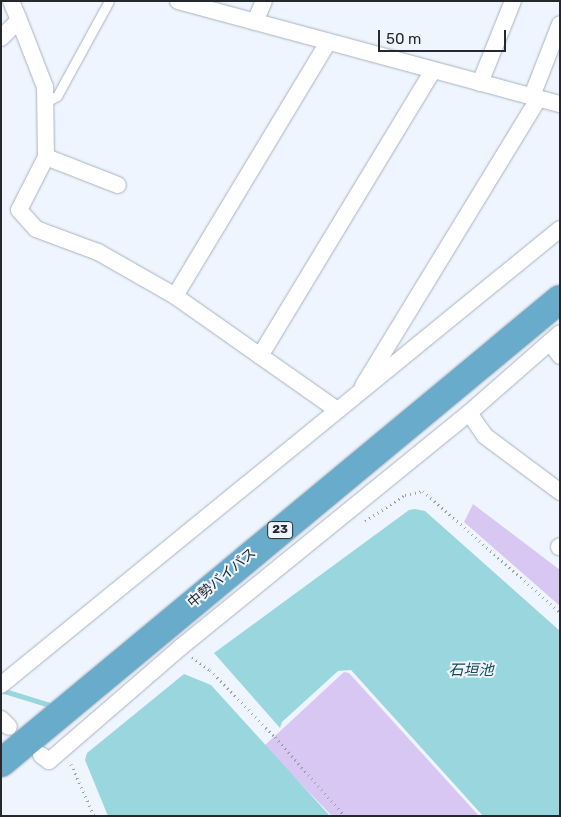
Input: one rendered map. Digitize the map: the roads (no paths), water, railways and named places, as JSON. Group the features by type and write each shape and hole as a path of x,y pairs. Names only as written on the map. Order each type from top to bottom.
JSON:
{"highway":[{"name":"中勢バイパス","path":"1,763 560,299"}],"street":[{"path":"11,1 45,87 46,102 46,157 19,210 36,229 98,252 176,296 337,410"},
{"path":"178,1 560,104"},
{"path":"255,22 264,1"},
{"path":"480,83 512,1"},
{"path":"1,38 19,20"},
{"path":"358,395 535,98 560,24"},
{"path":"176,296 328,42"},
{"path":"260,356 432,70"},
{"path":"46,157 118,185"},
{"path":"1,685 560,229"},
{"path":"41,755 49,761 189,641 469,413 555,338 560,356"},
{"path":"469,413 485,436 560,492"}],"lane":[{"path":"46,102 57,96 109,1"}],"water":[{"name":"石垣池","path":"409,510 425,511 560,631 560,816 483,816 351,670 338,671 282,722 280,728 214,653"},
{"path":"184,674 211,685 330,816 108,816 85,760 87,753"}],"waterway":[{"path":"1,690 56,707"}]}
